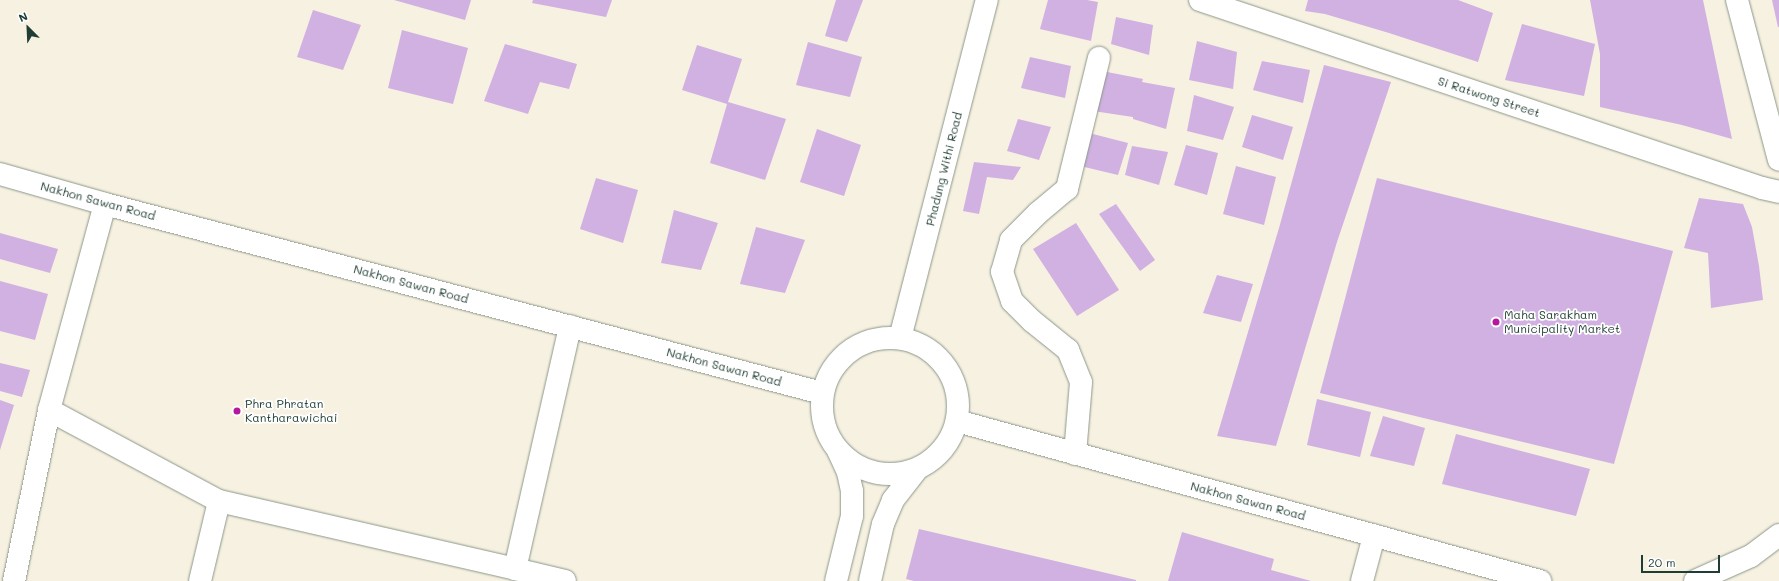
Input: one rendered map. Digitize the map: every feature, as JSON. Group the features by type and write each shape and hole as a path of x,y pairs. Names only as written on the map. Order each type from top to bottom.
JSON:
{"main road":[{"name":"Phadung Withi Road","path":"900,338 987,0"},
{"name":"Si Ratwong Street","path":"1200,0 1762,188 1779,192"},
{"path":"1737,0 1779,160"},
{"path":"1075,454 1081,382 1068,350 1032,321 1012,301 1002,272 1011,240 1038,212 1067,188 1099,58"},
{"name":"Nakhon Sawan Road","path":"0,174 105,204 822,393"},
{"path":"14,581 49,410 105,204"},
{"path":"515,569 570,326"},
{"path":"836,581 852,516 852,491 848,472 827,433 821,413 822,393 828,376 838,361 851,350 866,342 877,339 900,338 922,345 940,358 953,377 958,399 957,421 949,441 935,458 917,469 896,474 874,473 854,465 838,451"},
{"path":"49,410 219,501 565,581"},
{"name":"Nakhon Sawan Road","path":"957,421 1540,581"},
{"path":"870,581 883,524 893,500 917,469"},
{"path":"200,581 219,501"},
{"path":"1695,581 1751,556 1779,535"},
{"path":"1362,581 1374,536"}],"building":[{"path":"394,0 471,0 465,20"},
{"path":"533,0 612,0 606,17 532,3"},
{"path":"836,0 863,0 847,42 825,36"},
{"path":"1048,0 1087,0 1098,2 1091,41 1040,29"},
{"path":"1308,0 1458,0 1493,13 1478,62 1325,14 1305,11"},
{"path":"1590,0 1703,0 1732,139 1682,125 1600,107 1600,54"},
{"path":"1772,0 1779,0 1779,27 1778,27"},
{"path":"313,10 361,25 343,70 297,57"},
{"path":"1116,17 1153,25 1149,55 1111,44"},
{"path":"1522,24 1595,44 1584,96 1505,80"},
{"path":"402,30 468,48 453,104 388,88"},
{"path":"1197,41 1237,52 1233,89 1189,80"},
{"path":"808,42 862,57 850,97 796,85"},
{"path":"505,44 577,64 569,89 540,82 528,114 484,101"},
{"path":"697,45 742,59 728,102 786,119 765,180 710,163 727,104 682,90"},
{"path":"1030,57 1071,66 1065,98 1021,88"},
{"path":"1262,61 1310,70 1303,103 1253,90"},
{"path":"1324,65 1391,82 1337,242 1276,446 1217,436 1279,228"},
{"path":"1102,71 1143,79 1142,82 1175,88 1166,129 1133,119 1133,117 1093,111"},
{"path":"1194,95 1234,107 1223,140 1187,131"},
{"path":"1252,115 1293,127 1283,160 1242,147"},
{"path":"1018,119 1051,127 1039,160 1007,151"},
{"path":"817,129 861,145 844,196 800,182"},
{"path":"1089,133 1128,143 1118,175 1076,165"},
{"path":"1186,145 1218,153 1207,195 1174,185"},
{"path":"1132,146 1168,152 1159,185 1125,175"},
{"path":"974,162 1021,167 1013,180 987,177 979,214 963,211"},
{"path":"1236,166 1276,177 1264,225 1223,214"},
{"path":"596,178 638,190 623,243 580,229"},
{"name":"Maha Sarakham Municipality Market","path":"1377,178 1673,251 1614,464 1320,393"},
{"path":"1699,198 1743,204 1752,227 1763,300 1711,308 1708,253 1684,248"},
{"path":"1116,204 1155,260 1140,271 1099,214"},
{"path":"674,210 718,223 701,270 661,263"},
{"path":"1076,223 1119,290 1077,316 1033,249"},
{"path":"756,227 805,240 785,293 740,284"},
{"path":"0,233 58,249 50,273 0,259"},
{"path":"1217,275 1253,284 1241,322 1203,313"},
{"path":"0,281 48,294 35,340 0,331"},
{"path":"0,363 30,370 22,397 0,391"},
{"path":"1317,399 1371,412 1360,457 1307,445"},
{"path":"0,400 14,405 0,450"},
{"path":"1383,416 1425,428 1414,466 1370,456"},
{"path":"1456,434 1590,469 1576,516 1442,484"},
{"path":"919,529 1136,581 914,581 906,579"},
{"path":"1182,532 1274,559 1271,570 1311,581 1168,581"}],"place":[{"name":"Maha Sarakham Municipality Market","path":"1496,322"},
{"name":"Phra Phratan Kantharawichai","path":"237,411"}]}
